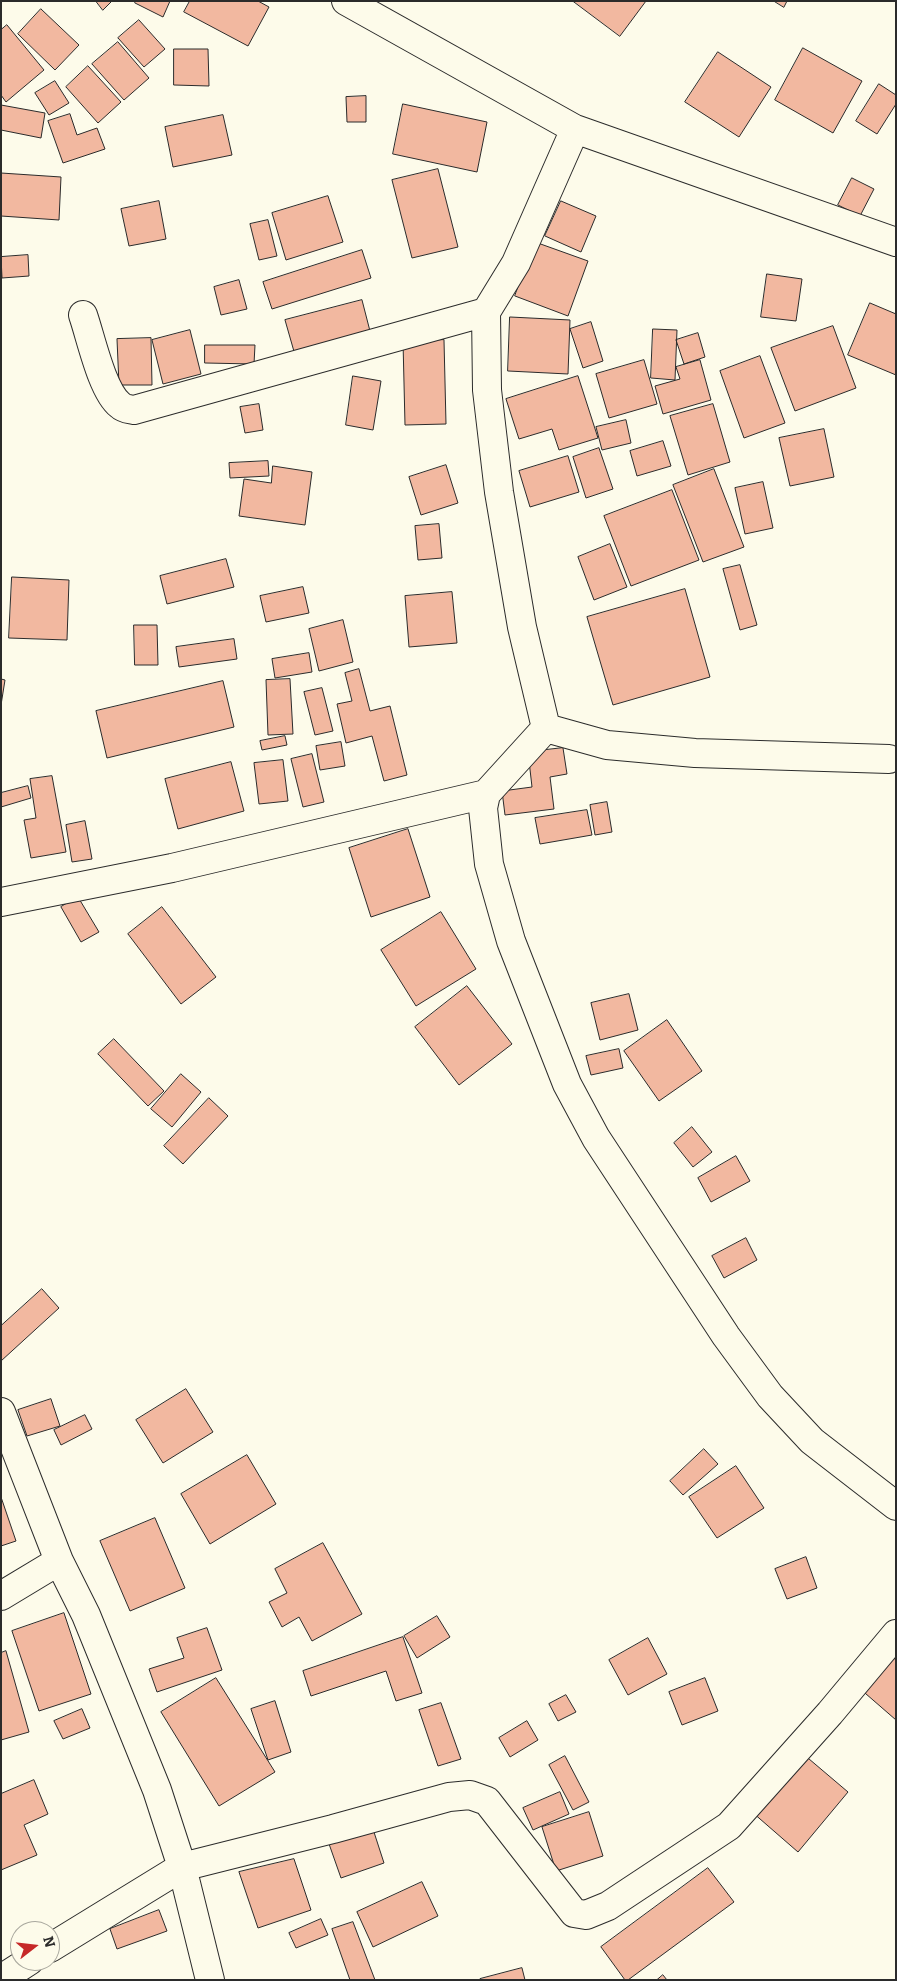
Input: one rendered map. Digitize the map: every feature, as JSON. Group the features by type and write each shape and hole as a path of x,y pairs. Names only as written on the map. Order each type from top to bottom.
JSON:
{"street":[{"path":"346,1 575,129 896,242"},
{"path":"546,728 522,627 499,492 487,390 486,312 516,263 575,129"},
{"path":"83,315 106,387 114,400 122,407 134,410 486,312"},
{"path":"546,728 607,745 695,753 890,759"},
{"path":"546,728 486,794 483,808 489,864 511,940 567,1084 596,1138 726,1336 770,1396 812,1441 896,1506"},
{"path":"1,902 172,868 486,794"},
{"path":"1,1412 60,1561 86,1615 153,1781 182,1867 210,1980"},
{"path":"1,1596 60,1561"},
{"path":"60,1942 182,1867 449,1797 470,1795 487,1801 574,1913 586,1915 608,1906 729,1826 830,1714 896,1634"},
{"path":"1,1980 14,1971"}],"building":[{"path":"96,1 112,1 103,10"},
{"path":"136,1 170,1 163,17 135,3"},
{"path":"190,1 258,1 269,7 248,46 184,12"},
{"path":"573,1 646,1 620,36"},
{"path":"774,1 787,1 784,7"},
{"path":"41,9 79,45 55,70 18,34"},
{"path":"139,20 165,49 144,67 118,38"},
{"path":"7,25 44,70 6,102 1,95 1,30"},
{"path":"118,42 149,78 124,100 92,64"},
{"path":"803,48 862,81 833,133 775,100"},
{"path":"174,49 208,49 209,86 174,85"},
{"path":"718,52 771,87 739,137 685,102"},
{"path":"88,66 121,102 98,123 66,87"},
{"path":"55,81 69,103 49,115 35,93"},
{"path":"879,84 896,95 896,104 877,134 856,121"},
{"path":"366,96 366,122 347,122 346,97"},
{"path":"403,104 487,122 477,172 393,154"},
{"path":"1,105 45,113 41,138 1,130"},
{"path":"70,114 77,135 97,128 105,149 63,163 48,121"},
{"path":"223,115 232,155 173,167 165,127"},
{"path":"438,169 458,247 412,258 392,180"},
{"path":"1,173 61,177 59,220 1,216"},
{"path":"852,178 874,189 860,216 838,205"},
{"path":"328,196 343,242 286,260 272,213"},
{"path":"159,201 166,239 129,246 121,209"},
{"path":"561,201 596,216 581,252 545,236"},
{"path":"268,220 277,256 259,260 250,224"},
{"path":"535,242 588,261 568,316 515,296"},
{"path":"362,250 371,278 272,309 263,282"},
{"path":"28,255 29,276 2,278 1,257"},
{"path":"767,274 802,279 796,321 761,317"},
{"path":"239,280 247,309 221,315 214,287"},
{"path":"362,300 371,335 295,355 285,320"},
{"path":"870,303 896,314 896,375 848,355"},
{"path":"510,317 570,320 568,374 508,371"},
{"path":"591,322 603,361 583,368 570,329"},
{"path":"833,326 856,388 795,411 771,348"},
{"path":"653,329 677,330 675,380 651,378"},
{"path":"190,330 201,374 163,384 152,340"},
{"path":"698,333 705,357 684,364 676,340"},
{"path":"151,338 152,385 119,385 117,339"},
{"path":"444,340 446,424 405,425 403,341"},
{"path":"205,345 255,345 254,364 205,363"},
{"path":"760,356 785,423 744,438 720,371"},
{"path":"644,360 657,404 609,418 596,374"},
{"path":"700,360 711,400 663,414 655,386 680,379 676,367"},
{"path":"353,376 381,381 373,430 346,425"},
{"path":"578,376 598,438 559,450 552,429 519,439 506,399"},
{"path":"259,404 263,430 245,433 240,407"},
{"path":"713,404 730,462 688,475 670,416"},
{"path":"626,420 631,443 602,450 596,427"},
{"path":"824,429 834,477 790,486 779,438"},
{"path":"663,441 671,466 637,476 630,451"},
{"path":"599,448 613,489 586,498 573,457"},
{"path":"568,456 579,492 530,507 519,471"},
{"path":"268,461 269,476 230,478 229,463"},
{"path":"446,465 458,503 421,515 409,477"},
{"path":"273,466 312,472 305,525 239,516 244,479 271,483"},
{"path":"714,469 744,547 703,562 673,485"},
{"path":"763,482 773,528 745,534 735,488"},
{"path":"672,490 699,560 631,586 604,516"},
{"path":"439,524 442,558 418,560 415,526"},
{"path":"610,544 627,587 594,600 578,557"},
{"path":"226,559 234,587 167,604 160,576"},
{"path":"740,565 757,625 740,630 723,569"},
{"path":"12,577 69,580 67,640 9,638"},
{"path":"303,587 309,613 266,622 260,596"},
{"path":"685,589 710,677 613,705 587,617"},
{"path":"452,592 457,643 409,647 405,596"},
{"path":"343,620 353,662 319,671 309,629"},
{"path":"134,625 157,625 158,665 135,665"},
{"path":"234,639 237,659 179,667 176,647"},
{"path":"309,653 312,672 275,678 272,659"},
{"path":"359,669 370,711 390,706 407,775 384,781 372,736 346,743 337,704 352,701 345,673"},
{"path":"1,679 5,680 1,705"},
{"path":"290,679 293,734 268,735 266,680"},
{"path":"223,681 234,727 107,758 96,711"},
{"path":"322,688 333,731 315,735 304,692"},
{"path":"285,736 287,745 262,750 260,741"},
{"path":"341,742 345,766 320,770 316,746"},
{"path":"563,748 567,774 550,777 554,809 505,815 502,791 532,787 528,752"},
{"path":"312,754 324,802 303,807 291,759"},
{"path":"283,760 288,801 259,804 254,763"},
{"path":"231,762 244,811 178,829 165,779"},
{"path":"52,776 66,852 31,858 24,820 36,818 30,779"},
{"path":"28,786 31,798 1,807 1,793"},
{"path":"607,802 612,832 595,835 590,805"},
{"path":"587,810 592,835 540,844 535,818"},
{"path":"85,821 92,859 72,862 66,825"},
{"path":"408,829 430,897 371,917 349,848"},
{"path":"78,897 99,932 81,942 61,907"},
{"path":"162,907 216,977 181,1004 128,934"},
{"path":"441,912 476,969 416,1006 381,950"},
{"path":"467,986 512,1044 459,1085 415,1027"},
{"path":"629,994 638,1030 600,1040 591,1003"},
{"path":"667,1020 702,1071 659,1101 624,1051"},
{"path":"114,1039 164,1091 148,1106 98,1054"},
{"path":"619,1049 623,1068 591,1075 586,1056"},
{"path":"181,1074 201,1092 172,1127 151,1109"},
{"path":"209,1098 228,1116 183,1164 164,1146"},
{"path":"692,1127 712,1152 693,1167 674,1143"},
{"path":"736,1156 750,1181 711,1202 698,1178"},
{"path":"746,1238 757,1260 724,1278 712,1256"},
{"path":"42,1289 59,1308 1,1361 1,1326"},
{"path":"186,1389 213,1432 163,1463 136,1420"},
{"path":"51,1399 60,1426 27,1436 18,1410"},
{"path":"85,1415 92,1429 61,1445 54,1430"},
{"path":"704,1449 718,1464 683,1495 670,1481"},
{"path":"247,1455 276,1504 210,1544 181,1494"},
{"path":"736,1466 764,1508 717,1538 689,1497"},
{"path":"1,1497 16,1541 1,1546"},
{"path":"155,1518 185,1588 130,1611 100,1541"},
{"path":"323,1543 362,1614 312,1641 299,1617 282,1627 269,1602 287,1593 275,1569"},
{"path":"806,1557 817,1588 787,1599 775,1569"},
{"path":"64,1613 91,1694 39,1711 12,1631"},
{"path":"437,1616 450,1637 417,1658 404,1636"},
{"path":"207,1628 222,1670 157,1692 149,1669 184,1658 177,1638"},
{"path":"403,1637 422,1693 396,1701 386,1671 311,1696 303,1671"},
{"path":"648,1638 667,1674 628,1695 609,1660"},
{"path":"6,1651 29,1732 1,1740 1,1653"},
{"path":"888,1653 896,1660 896,1720 858,1687"},
{"path":"216,1678 275,1772 219,1806 161,1712"},
{"path":"705,1678 718,1711 682,1725 669,1692"},
{"path":"566,1695 576,1712 558,1721 549,1704"},
{"path":"275,1701 291,1752 268,1760 251,1709"},
{"path":"441,1703 461,1759 438,1766 419,1710"},
{"path":"82,1709 90,1728 63,1739 54,1721"},
{"path":"527,1721 538,1740 510,1757 499,1738"},
{"path":"802,1753 848,1792 798,1852 752,1812"},
{"path":"565,1756 589,1802 573,1810 549,1765"},
{"path":"34,1780 48,1814 24,1825 37,1855 1,1870 1,1794"},
{"path":"560,1792 569,1814 533,1830 523,1808"},
{"path":"589,1812 603,1856 556,1871 542,1827"},
{"path":"372,1826 384,1863 341,1878 328,1841"},
{"path":"294,1859 311,1910 258,1928 239,1872"},
{"path":"708,1868 734,1902 628,1980 625,1980 601,1947"},
{"path":"422,1882 438,1916 373,1947 357,1912"},
{"path":"159,1910 167,1931 117,1949 110,1929"},
{"path":"321,1919 328,1935 296,1948 289,1933"},
{"path":"353,1922 375,1980 350,1980 332,1929"},
{"path":"522,1968 525,1980 480,1980 480,1979"},
{"path":"663,1975 667,1980 657,1980"}]}
